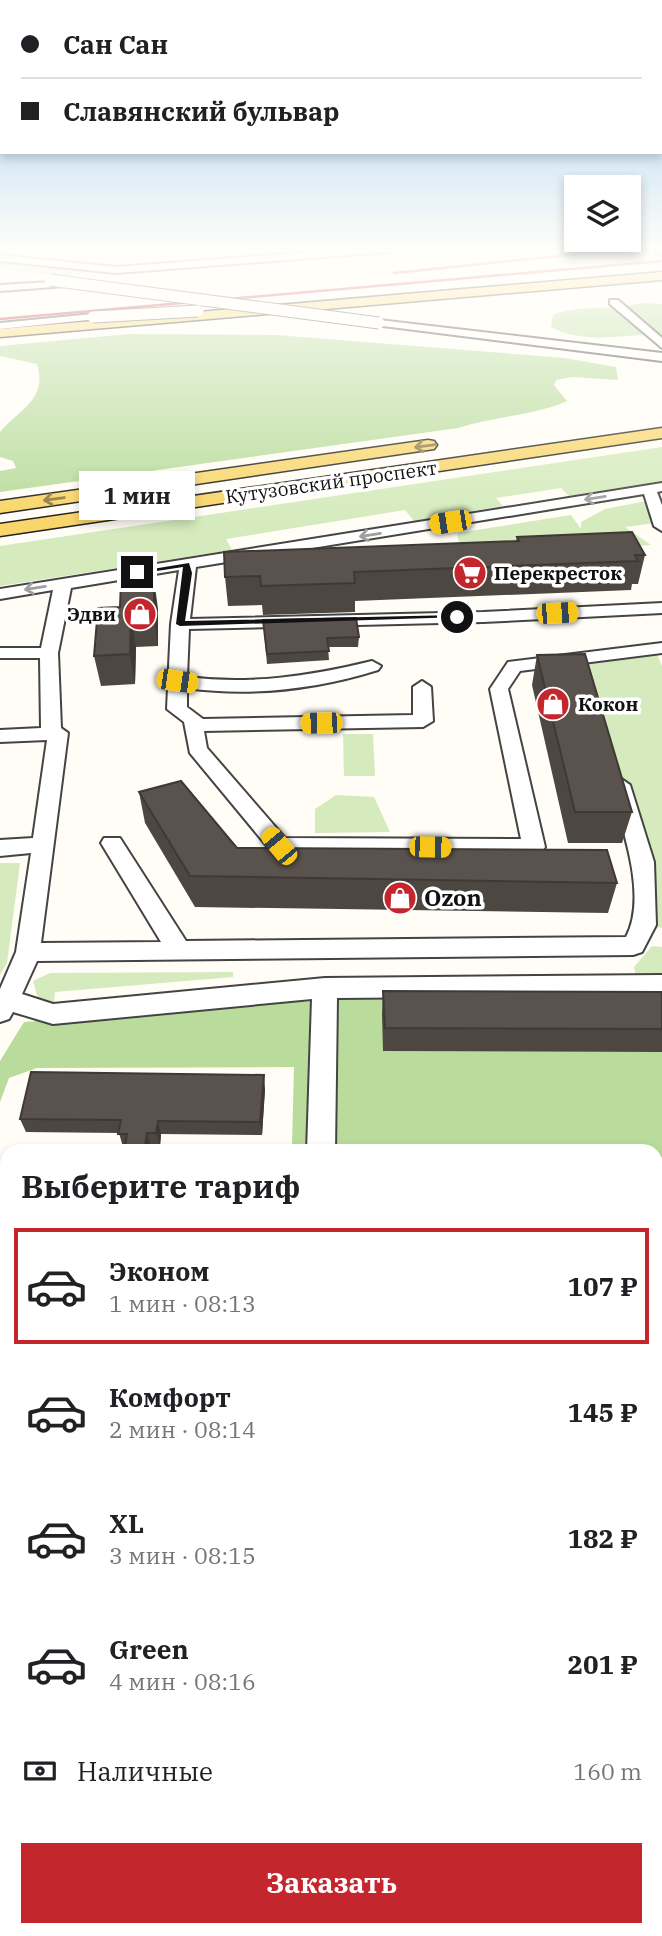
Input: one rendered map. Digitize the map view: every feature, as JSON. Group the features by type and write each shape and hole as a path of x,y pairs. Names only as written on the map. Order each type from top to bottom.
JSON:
{"main road":[{"name":"Кутузовский проспект","path":"0,530 662,433"},
{"name":"Кутузовский проспект","path":"0,507 441,443"}],"street":[{"path":"507,338 662,357"},
{"path":"0,594 655,488 662,526"},
{"path":"187,564 180,624 177,709 193,719 197,749 279,846 534,847 499,689 514,666 583,660 662,648"},
{"path":"51,733 49,653 63,597 63,584"},
{"path":"180,624 483,617 662,608"},
{"path":"0,653 49,653"},
{"path":"583,660 591,685"},
{"path":"177,681 228,688 336,677 372,666"},
{"path":"193,725 424,721 422,687"},
{"path":"0,736 58,733 45,844 28,952 4,1006 53,1014 325,988 662,985"},
{"path":"28,952 633,946 644,925 643,862 613,761"},
{"path":"112,843 179,950"},
{"path":"0,848 45,844"},
{"path":"321,1144 325,988"}],"green space":[{"path":"82,338 318,338 565,358 616,367 618,380 572,377 556,380 554,385 567,401 541,410 458,428 0,492 0,471 16,468 13,461 0,457 0,432 30,403 39,387 39,376 37,364 0,356 0,346"},
{"path":"662,447 662,481 569,496 561,488 496,498 503,506 414,521 405,510 226,539 232,550 0,586 0,546"},
{"path":"647,501 655,523 625,527 651,545 462,558 457,533 571,515 581,529 581,522 605,509"},
{"path":"655,650 662,666 662,928 644,925 643,862 583,660"},
{"path":"343,734 373,734 375,776 344,776"},
{"path":"336,795 374,797 390,832 315,833 315,809"},
{"path":"0,863 20,863 7,963 0,975"},
{"path":"652,946 662,947 662,985 638,985 634,967"},
{"path":"233,972 233,977 55,992 53,1014 38,999 33,981 50,973"},
{"path":"384,997 384,1051 662,1052 662,1144 329,1144 335,999"},
{"path":"312,1001 308,1144 292,1144 294,1067 37,1068 9,1078 0,1102 0,1061 24,1022"}],"building":[{"path":"632,532 645,555 635,555 638,561 354,572 355,583 261,586 260,576 225,577 224,552 519,541 517,537"},
{"path":"154,579 154,616 131,617 130,654 94,656 98,608 120,607 121,581"},
{"path":"356,618 359,637 327,638 329,651 267,654 263,620"},
{"path":"585,654 632,812 575,812 537,655"},
{"path":"181,781 237,848 607,850 617,883 190,876 139,792"},
{"path":"383,991 662,992 662,1029 385,1028"},
{"path":"31,1072 264,1075 260,1122 158,1121 156,1133 147,1133 145,1144 125,1144 127,1134 118,1134 121,1120 20,1119"}],"place":[{"name":"Перекресток","path":"470,573"},
{"name":"Эдви","path":"140,614"},
{"name":"Кокон","path":"553,704"},
{"name":"Ozon","path":"400,898"}],"route":[{"path":"137,572 187,564 180,624 457,617"}]}
